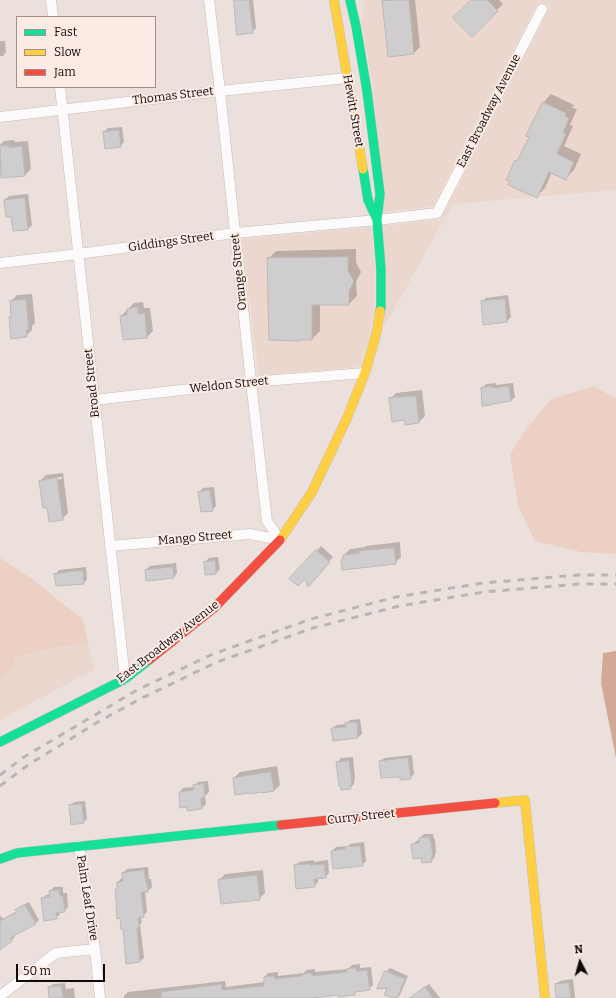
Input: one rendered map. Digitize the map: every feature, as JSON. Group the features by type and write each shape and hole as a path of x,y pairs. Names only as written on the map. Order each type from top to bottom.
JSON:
{"main road":[{"name":"Hewitt Street","path":"334,0 368,200 377,220"},
{"name":"Hewitt Street","path":"350,0 368,91 380,194 377,220 381,270 381,306 377,331 365,373"},
{"path":"356,26 357,0"},
{"name":"East Broadway Avenue","path":"0,742 125,679 214,608 280,540 312,492 347,418 365,373"},
{"name":"Curry Street","path":"0,859 17,853 79,846 525,800 545,998"}],"street":[{"path":"51,0 53,16"},
{"name":"Orange Street","path":"209,0 267,521 280,540"},
{"name":"East Broadway Avenue","path":"437,213 542,9"},
{"name":"Thomas Street","path":"0,116 347,78"},
{"name":"Broad Street","path":"60,88 125,679"},
{"name":"Giddings Street","path":"0,263 235,233 437,213"},
{"name":"Weldon Street","path":"94,400 251,382 365,373"},
{"name":"Mango Street","path":"110,546 250,534 280,540"},
{"name":"Palm Leaf Drive","path":"79,846 95,949 100,998"},
{"path":"0,996 56,953 95,949"}],"shaded area":[{"path":"364,0 539,0 433,206 384,212 373,86 362,25"},
{"path":"540,0 616,0 616,190 453,204 384,327 383,226 436,220 439,222 444,219 443,215 550,7"},
{"path":"371,227 375,270 375,305 371,329 360,367 259,375 242,239"},
{"path":"594,386 616,399 616,554 581,552 535,541 518,506 510,454 527,428 551,399"},
{"path":"0,558 31,578 83,620 88,643 51,648 15,657 12,669 0,680"},
{"path":"88,643 95,669 0,720 0,680 12,669 15,657 51,648"},
{"path":"616,651 616,758 601,683 603,653"}],"building":[{"path":"234,0 249,0 253,33 237,35"},
{"path":"409,0 414,54 388,57 382,1"},
{"path":"471,0 487,0 498,11 472,37 453,18"},
{"path":"543,102 566,113 565,116 569,118 563,133 566,134 557,154 574,162 566,180 549,172 537,198 508,185 510,181 506,180 515,160 517,161 529,137 526,136"},
{"path":"119,130 121,147 105,149 103,132"},
{"path":"9,145 9,148 22,146 25,176 1,178 0,146"},
{"path":"25,198 28,230 13,231 11,217 6,217 4,200"},
{"path":"348,257 348,271 354,281 349,291 349,305 312,305 312,340 269,340 267,258"},
{"path":"26,299 29,330 26,330 27,337 11,339 9,317 11,317 10,301"},
{"path":"505,299 507,322 483,325 481,301"},
{"path":"138,307 138,314 145,313 147,338 123,340 120,316 127,315 127,309"},
{"path":"492,386 492,388 509,386 511,401 482,406 481,388"},
{"path":"416,396 419,423 405,425 405,420 392,422 389,398"},
{"path":"57,478 63,520 49,522 47,508 43,508 39,481"},
{"path":"210,490 213,511 201,512 198,492"},
{"path":"394,548 396,564 342,570 341,560 343,559 343,555 359,553 359,551"},
{"path":"316,550 330,562 308,587 305,579 298,586 289,579"},
{"path":"215,561 216,574 205,575 204,562"},
{"path":"173,567 174,578 146,581 145,570"},
{"path":"83,571 84,584 56,586 54,574"},
{"path":"357,722 358,738 333,741 331,728 346,727 345,723"},
{"path":"408,758 411,779 400,780 400,777 381,778 379,761"},
{"path":"349,761 352,784 350,785 351,789 341,790 339,786 336,762"},
{"path":"271,772 274,791 235,795 233,778"},
{"path":"204,784 205,797 201,798 202,809 187,811 187,807 180,808 179,792 194,790 193,785"},
{"path":"82,804 84,823 71,825 69,805"},
{"path":"429,837 433,857 431,857 432,862 422,863 421,858 413,859 411,844 419,843 419,838"},
{"path":"360,846 363,866 333,869 331,851 345,849 345,847"},
{"path":"324,864 326,878 314,879 315,887 296,889 294,865"},
{"path":"144,870 148,892 141,892 144,917 138,918 139,927 137,928 140,962 126,964 123,929 121,929 120,918 117,919 115,889 117,888 117,882 123,881 122,873"},
{"path":"257,875 260,900 221,904 218,880"},
{"path":"59,890 60,896 63,896 65,912 56,913 57,919 44,921 41,898 50,897 49,891"},
{"path":"25,905 36,924 10,938 12,941 0,950 0,921 17,912 15,910"},
{"path":"356,968 357,971 367,970 370,990 355,992 355,995 338,997 338,995 313,998 162,998 161,992 222,984 222,990 264,986 264,977 274,976 275,979 302,976 302,974 311,973 312,976 347,972 347,969"},
{"path":"385,971 405,979 397,998 384,995 387,988 377,989"},
{"path":"569,983 571,998 556,998 555,984"},
{"path":"61,986 63,998 49,998 48,987"},
{"path":"425,987 433,998 410,998"}],"railway":[{"path":"0,775 24,757 137,690 213,654 311,619 396,597 483,583 578,575 616,575"},
{"path":"0,786 28,765 98,722 140,699 217,662 313,628 399,606 484,592 579,584 616,584"}],"traffic: fast":[{"path":"350,0 367,91 380,194 377,220 381,270 380,311"},
{"path":"363,169 368,200 377,220"},
{"path":"0,742 125,679 149,660"},
{"path":"0,859 17,853 281,825"}],"traffic: slow":[{"path":"334,0 363,169"},
{"path":"280,540 312,492 347,418 365,373 377,331 380,311"},
{"path":"495,803 525,800 545,998"}],"traffic: jam":[{"path":"149,660 214,608 280,540"},
{"path":"281,825 495,803"}]}
